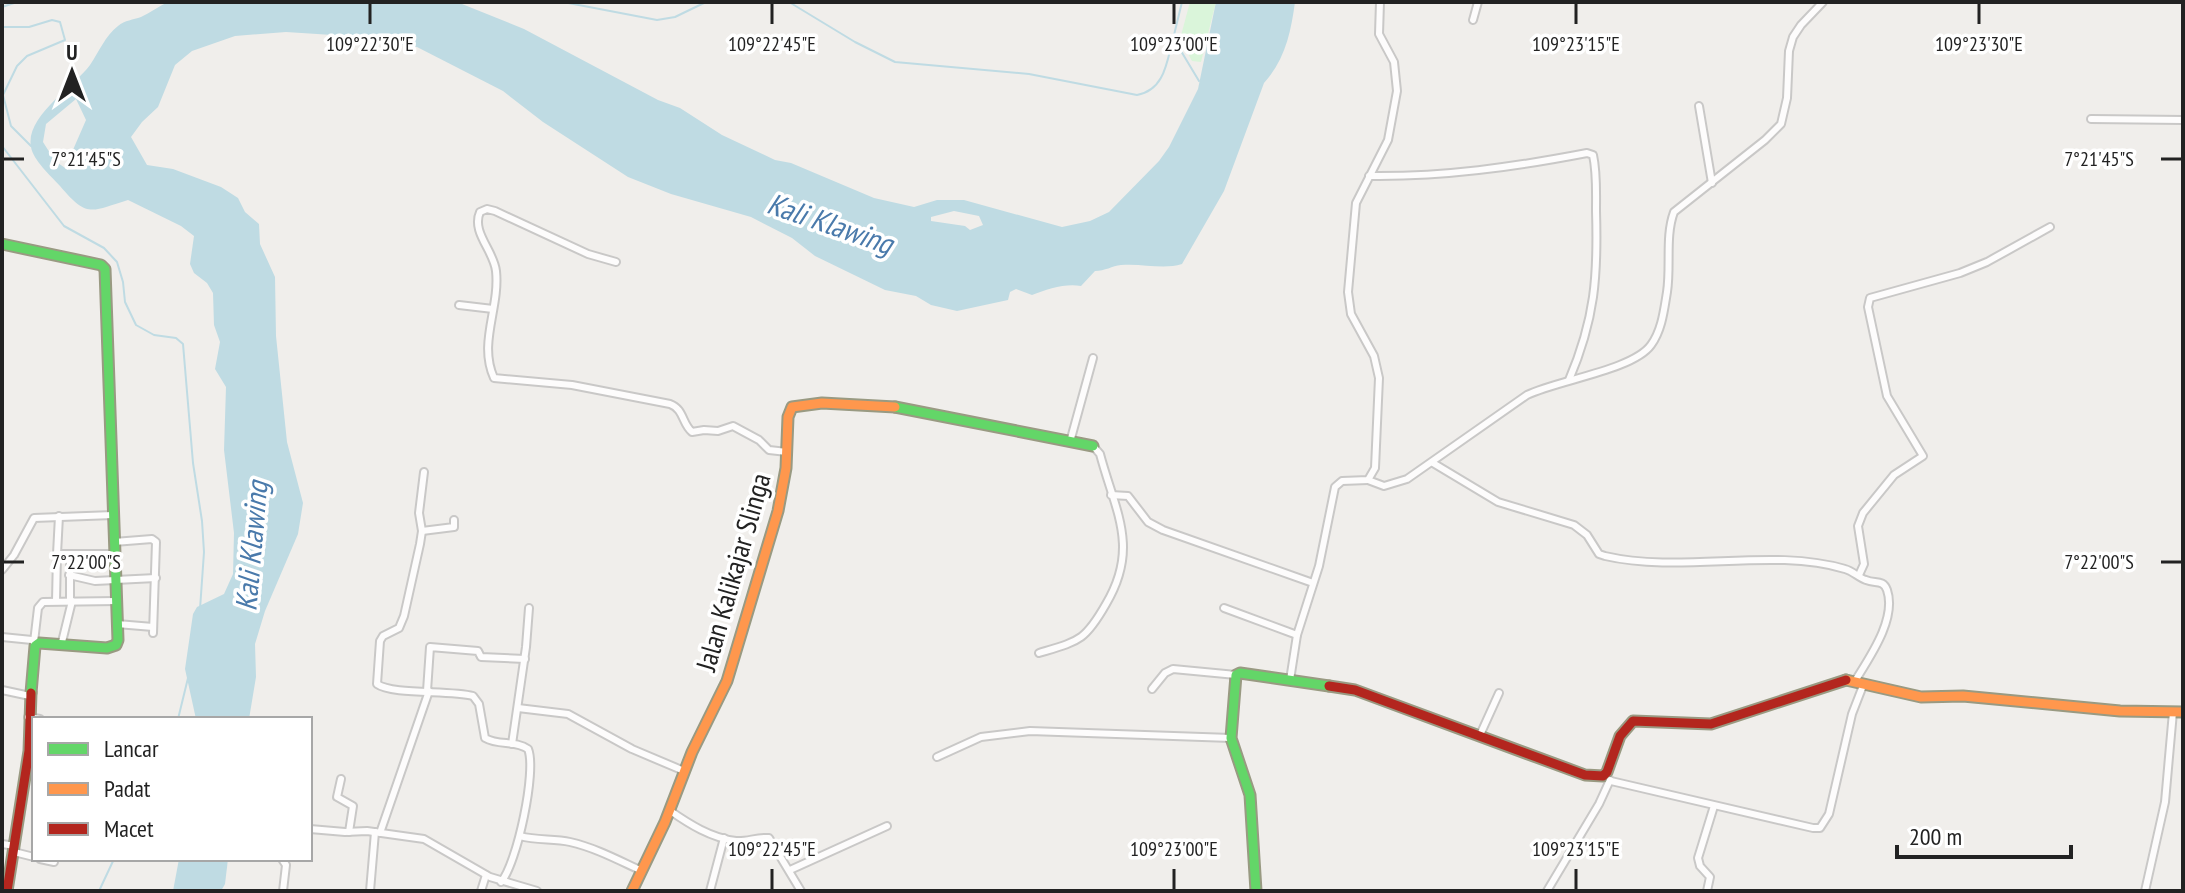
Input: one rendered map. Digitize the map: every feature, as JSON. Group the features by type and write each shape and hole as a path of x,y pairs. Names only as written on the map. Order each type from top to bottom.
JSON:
{"street":[{"path":"1368,480 1376,458 1379,378 1374,356 1351,314 1348,292 1354,212 1391,131 1397,91 1394,62 1379,34 1380,2"},
{"path":"1473,20 1478,2"},
{"path":"1290,680 1297,635 1322,551 1335,487 1342,481 1368,480 1378,485 1391,485 1433,463 1527,395 1621,364 1639,356 1650,346 1659,332 1664,310 1674,212 1781,124 1793,37 1823,2"},
{"path":"1699,106 1712,183"},
{"path":"2091,119 2183,120"},
{"path":"1369,176 1434,175 1512,167 1587,153 1593,155 1598,262 1596,286 1589,325 1569,380"},
{"path":"616,262 588,254 495,211 483,209 477,225 496,272 487,343 494,378 572,385 670,404 678,409 686,427 692,432 718,431 733,426 759,440 769,450 787,452"},
{"path":"1859,575 1864,564 1858,526 1863,513 1894,475 1923,456 1887,396 1868,307 1870,298 1960,273 1987,262 2050,227"},
{"path":"2,244 104,267 118,640 113,647 61,646 2,637"},
{"path":"459,305 493,309"},
{"path":"1070,442 1093,358"},
{"name":"Jalan Kalikajar Slinga","path":"632,891 727,681 778,511 787,452 789,412 796,406 822,403 883,405 1093,446"},
{"path":"1039,653 1081,639 1089,633 1124,566 1122,530 1100,454 1093,446"},
{"path":"1152,689 1165,673 1173,669 1236,675 1245,673 1355,690 1585,775 1813,828 1824,825 1859,682 1876,649 1888,599 1883,583 1868,581 1838,567 1795,561 1664,563 1605,556 1599,554 1587,535 1574,525 1498,502 1433,463"},
{"path":"424,472 419,513 422,531 403,623 380,641 377,684 391,690 473,696 479,704 485,738 523,746 531,755 520,836 510,869 501,882"},
{"path":"1112,495 1126,495 1148,522 1163,530 1313,583"},
{"path":"2,570 14,555 32,519 113,515"},
{"path":"56,601 59,516"},
{"path":"422,531 454,527 454,520"},
{"path":"114,542 155,540 153,630 117,624"},
{"path":"57,554 115,554"},
{"path":"61,646 71,601 70,554"},
{"path":"69,575 95,581 156,578"},
{"path":"7,891 29,777 28,717 38,608 43,602 117,601"},
{"path":"512,744 529,608"},
{"path":"1224,608 1297,635"},
{"path":"370,891 377,832 428,691 430,647 478,651 481,657 525,659"},
{"path":"1236,675 1231,738 1250,795 1256,891"},
{"path":"1547,891 1607,779 1627,724 1633,721 1711,724 1835,682 1859,682 1929,698 1963,696 2082,708 2178,712 2165,802 2145,891"},
{"path":"2,690 30,696"},
{"path":"1480,735 1499,693"},
{"path":"518,708 568,714 632,749 684,771"},
{"path":"28,717 32,718"},
{"path":"937,757 981,737 1030,731 1231,738"},
{"path":"341,779 338,799 353,806 349,832"},
{"path":"1707,891 1710,877 1700,866 1698,858 1714,806"},
{"path":"669,810 701,830 724,838 738,841 765,837 773,843 801,891"},
{"path":"790,870 887,826"},
{"path":"312,829 377,832 417,838 434,843 501,882 537,891"},
{"path":"520,836 570,842 612,856 642,871"},
{"path":"710,891 724,838"},
{"path":"2,844 32,856"},
{"path":"50,861 54,862"},
{"path":"283,861 286,865 283,891"},
{"path":"481,891 486,875"}],"green space":[{"path":"1190,2 1216,2 1201,62 1192,61 1180,39"}],"water":[{"name":"Kali Klawing","path":"168,2 457,2 524,29 775,160 791,163 874,198 914,207 937,200 964,200 1062,227 1090,221 1109,212 1169,147 1198,89 1216,2 1295,2 1286,45 1264,83 1224,191 1182,264 1118,266 1095,271 1081,286 1063,286 1032,295 1016,289 1010,292 1008,300 957,311 931,305 916,296 885,290 815,256 792,238 751,217 671,194 628,177 543,122 503,91 417,47 348,36 286,32 235,36 192,51 175,65 158,107 131,137 147,165 173,169 221,187 238,198 245,212 259,224 260,244 275,277 276,336 287,442 303,503 298,534 265,611 255,644 256,677 249,717 196,717 185,669 193,614 197,607 224,594 233,574 234,533 224,450 226,387 215,369 220,342 214,325 213,293 207,283 194,273 190,264 194,236 181,226 128,200 98,209 84,208 69,197 43,168 31,147 35,124 83,74 113,30 123,22 141,17","holes":["76,99 86,120 69,159 68,170 55,161 43,142 46,124","954,211 979,216 983,225 970,230 965,226 931,221 931,217"]},
{"path":"179,861 228,861 221,891 173,891"}],"waterway":[{"path":"2,7 17,2"},
{"path":"563,2 657,20 675,17 706,2"},
{"path":"789,2 895,62 1029,74 1137,95 1147,92 1160,80 1174,35"},
{"path":"1182,2 1175,41 1199,81"},
{"path":"2,27 29,27 52,20 60,22 65,40 27,56 17,66 3,95 11,126 31,146"},
{"path":"2,146 64,226 104,248 117,262 125,302 136,325 154,335 176,338 183,344 204,552 200,609"},
{"path":"178,717 188,678"},
{"path":"99,891 113,861"}],"traffic: fast":[{"path":"2,244 101,265 105,269 118,640 116,645 107,648 39,643 35,646 31,693"},
{"path":"895,407 1093,446"},
{"path":"1256,891 1250,795 1231,738 1236,675 1240,673 1329,686"}],"traffic: slow":[{"path":"632,891 665,822 692,752 727,681 778,511 786,468 788,417 792,407 822,403 895,407"},
{"path":"1846,680 1921,697 1963,696 2120,711 2183,712"}],"traffic: jam":[{"path":"1329,686 1355,690 1585,775 1603,776 1620,736 1633,721 1711,724 1846,680"},
{"path":"7,891 29,751 31,693"}]}
